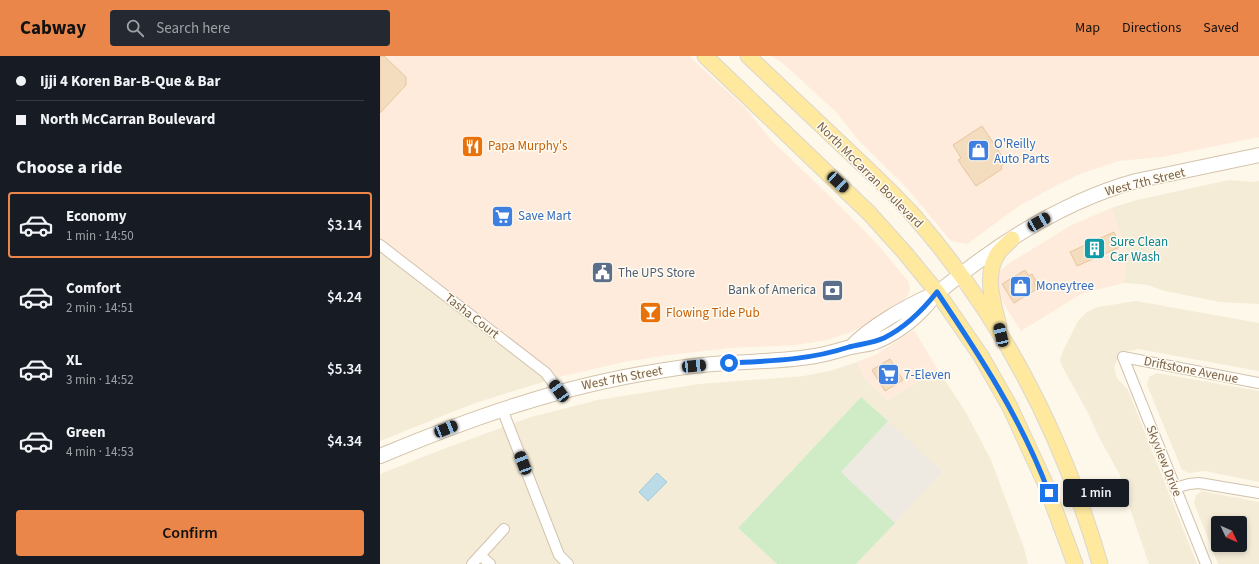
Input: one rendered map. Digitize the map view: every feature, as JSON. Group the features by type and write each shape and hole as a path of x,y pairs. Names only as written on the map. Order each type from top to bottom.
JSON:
{"main road":[{"name":"North McCarran Boulevard","path":"705,56 869,212 937,292 980,356 1010,407 1045,484 1075,564"},
{"name":"North McCarran Boulevard","path":"748,56 888,189 914,217 960,275 1001,335 1020,366 1056,439 1076,488 1100,564"},
{"name":"West 7th Street","path":"380,456 460,423 502,408 559,391 620,377 694,366 815,356 873,343 915,317 937,292 1012,239 1071,206 1117,186 1259,155"},
{"path":"1001,335 991,293 990,278 992,267 999,252 1012,239"}],"street":[{"name":"Tasha Court","path":"380,245 546,373 559,391"},
{"name":"Driftstone Avenue","path":"1123,357 1259,383"},
{"name":"Skyview Drive","path":"1123,357 1206,564"},
{"path":"502,408 559,556 568,564"},
{"path":"1176,488 1199,482 1259,493"},
{"path":"472,564 504,529"},
{"path":"480,555 490,564"}],"shaded area":[{"path":"380,56 689,56 745,108 772,141 877,244 908,281 910,289 908,295 903,301 876,319 851,332 827,340 796,345 730,348 668,355 624,362 559,377 380,240"},
{"path":"771,56 1259,56 1259,137 1162,157 1118,161 1080,174 1019,206 967,244 951,241 906,187 859,141 837,113 784,64"},
{"path":"1229,180 1259,181 1259,304 1220,302 1165,291 1148,285 1124,283 1126,249 1111,208 1137,200"},
{"path":"1111,208 1126,249 1124,283 1081,294 1021,331 997,293 996,286 999,272 1008,264 1070,226"},
{"path":"380,240 559,377 475,403 380,441"},
{"path":"1136,301 1259,323 1259,371 1138,349 1124,352 1114,367 1117,378 1128,390 1197,564 1149,564 1120,475 1062,366 1060,359 1078,321 1087,312 1098,307"},
{"path":"914,330 938,370 888,400 865,379 857,362 877,354"},
{"path":"857,362 865,379 888,400 938,370 965,411 991,460 1024,548 1028,564 856,564 942,472 861,397 738,528 777,564 380,564 380,474 531,417 598,400 699,384 804,376 833,370"},
{"path":"1157,373 1259,391 1259,482 1205,471 1189,473 1182,470 1147,385 1149,377"},
{"path":"888,421 942,472 895,523 840,472"},
{"path":"1202,491 1259,502 1259,564 1218,564 1213,552 1247,552 1247,516 1211,516 1211,546 1194,503 1196,495"}],"green space":[{"path":"861,397 888,421 841,472 895,523 856,564 777,564 738,528"}],"water":[{"path":"657,473 667,482 648,501 639,492"}],"building":[{"path":"380,56 384,56 406,77 406,85 380,113"},
{"name":"O'Reilly Auto Parts","path":"982,126 1006,162 1001,166 1002,169 976,186 958,160 961,158 953,145"},
{"name":"Sure Clean Car Wash","path":"1114,232 1120,247 1077,266 1070,252"},
{"name":"Moneytree","path":"1025,270 1029,276 1032,274 1036,281 1034,283 1037,289 1014,303 1002,284"},
{"name":"7-Eleven","path":"890,359 903,380 885,391 872,370"}],"place":[{"name":"Papa Murphy's","path":"472,146"},
{"name":"O'Reilly Auto Parts","path":"978,151"},
{"name":"Save Mart","path":"502,216"},
{"name":"Sure Clean Car Wash","path":"1095,249"},
{"name":"The UPS Store","path":"603,273"},
{"name":"Moneytree","path":"1020,286"},
{"name":"Bank of America","path":"832,290"},
{"name":"Flowing Tide Pub","path":"650,313"},
{"name":"7-Eleven","path":"888,375"}],"route":[{"path":"729,363 757,362 815,356 873,343 885,338 907,323 922,310 937,292 970,340 1010,407 1049,493"}]}
